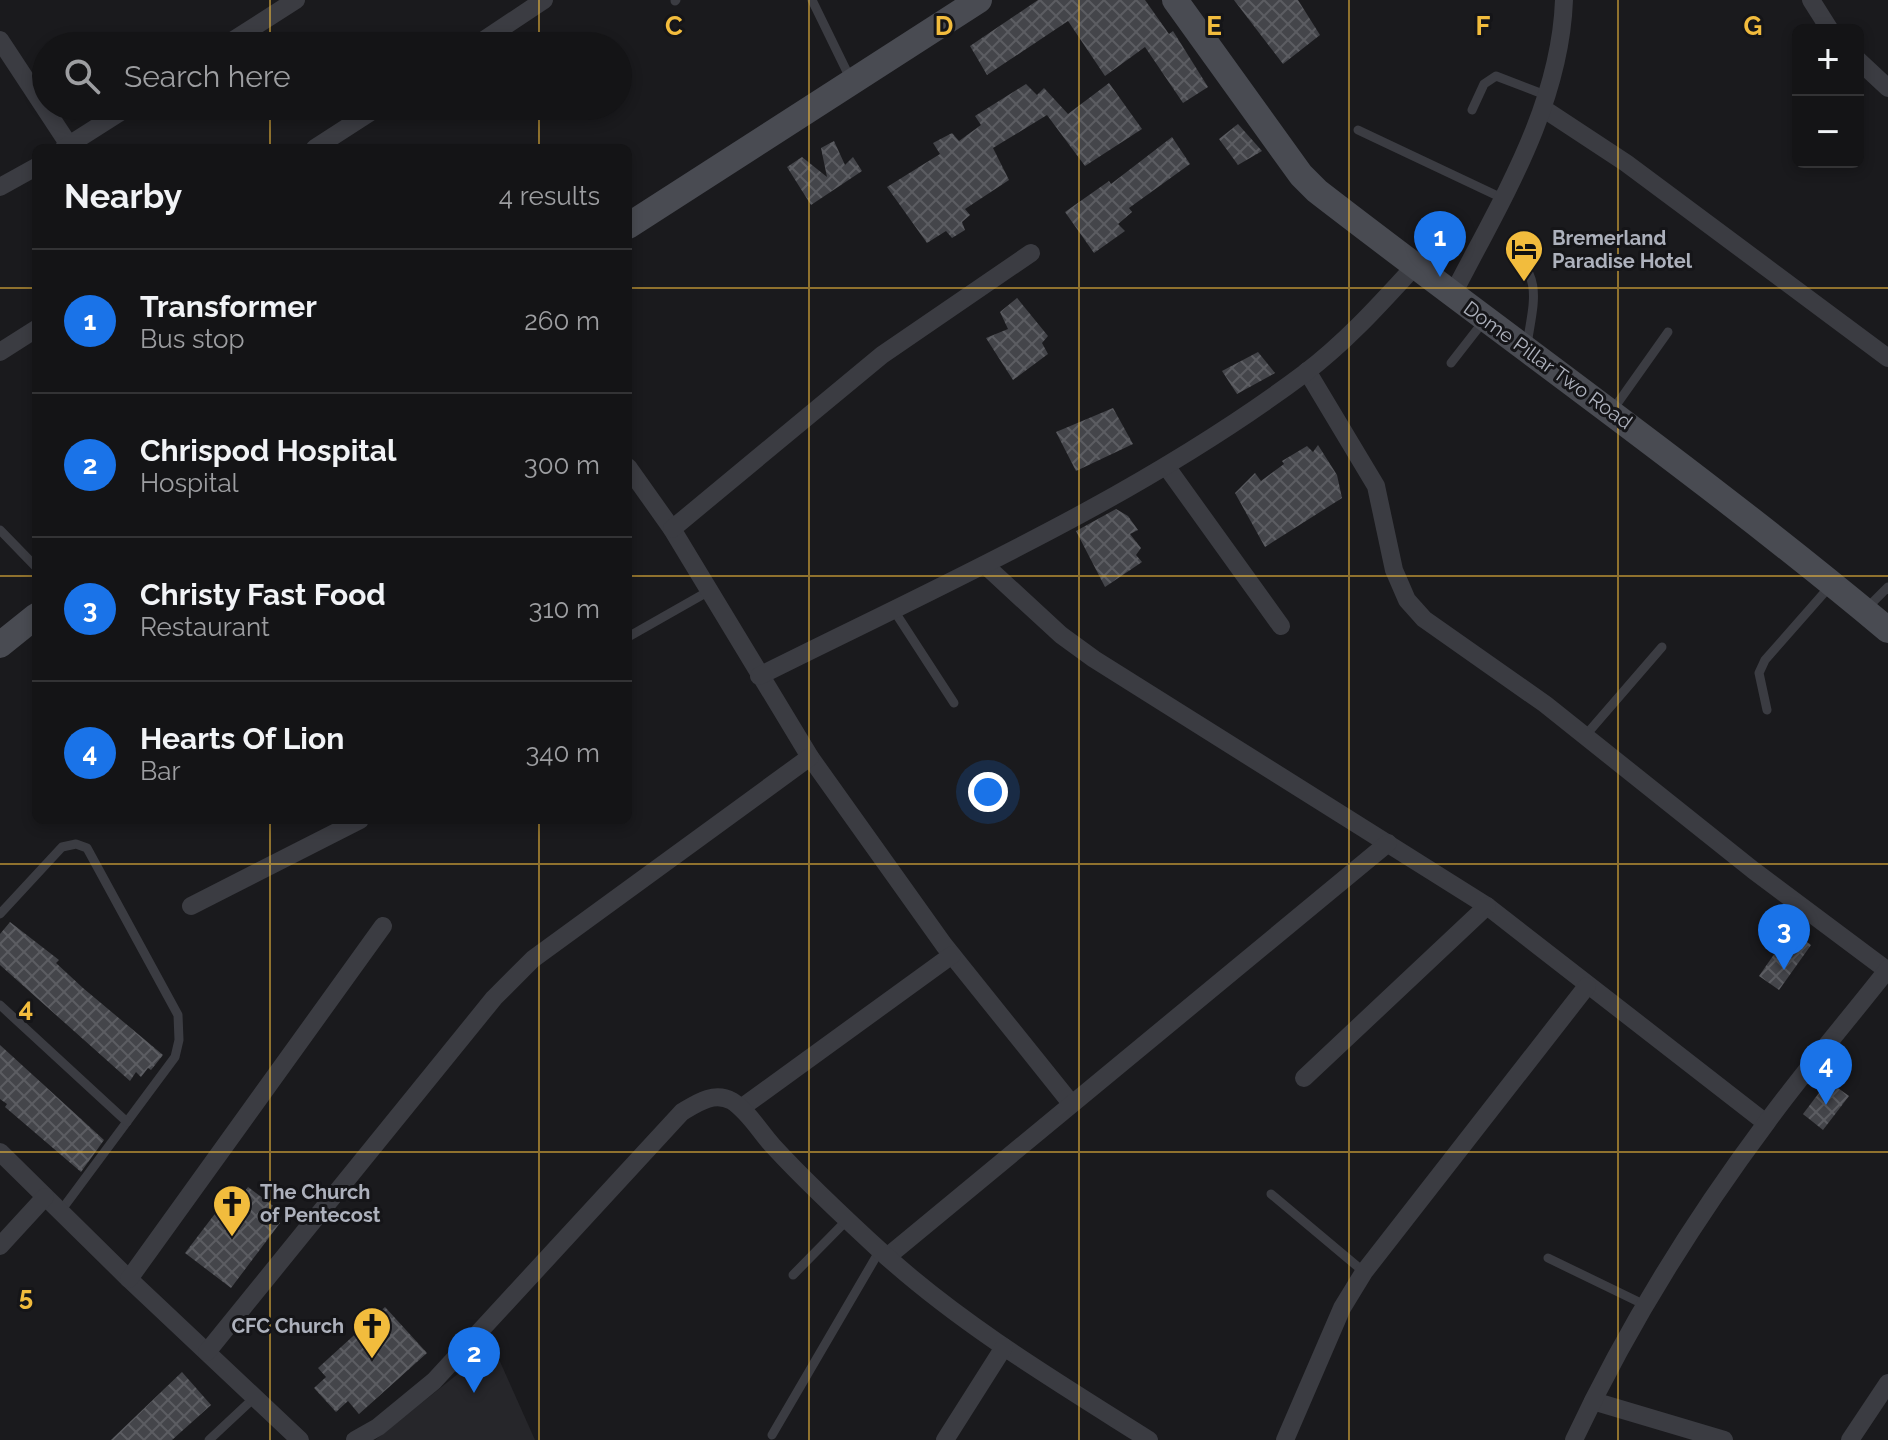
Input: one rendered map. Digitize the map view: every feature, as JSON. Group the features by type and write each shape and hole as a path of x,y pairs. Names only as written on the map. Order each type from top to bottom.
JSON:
{"street":[{"path":"246,32 296,0"},
{"path":"496,32 544,0"},
{"name":"Dome Pillar Two Road","path":"1175,0 1301,175 1452,296 1612,411 1888,630"},
{"path":"1452,296 1546,103 1560,52 1564,0"},
{"path":"1811,0 1826,24"},
{"path":"632,223 971,2"},
{"path":"0,40 32,90"},
{"path":"1864,66 1888,88"},
{"path":"1546,103 1888,358"},
{"path":"51,120 66,144"},
{"path":"73,144 109,120"},
{"path":"321,144 358,120"},
{"path":"0,187 32,169"},
{"path":"672,529 882,355 1031,253"},
{"path":"759,676 985,565 1166,466 1307,371 1369,316 1414,267"},
{"path":"0,352 32,332"},
{"path":"1307,371 1376,486 1394,570 1407,600 1424,619 1545,704 1753,870 1888,970 1766,1123 1674,1260 1574,1440"},
{"path":"1166,466 1281,626"},
{"path":"632,473 672,529 810,757 952,955 1070,1102"},
{"path":"985,565 1061,635 1094,659 1487,906 1766,1123"},
{"path":"0,645 32,619"},
{"path":"207,1352 359,1161 494,998 523,969 579,923 810,757"},
{"path":"191,906 352,824"},
{"path":"884,1253 1388,843"},
{"path":"1304,1078 1487,906"},
{"path":"129,1279 383,926"},
{"path":"741,1108 952,955"},
{"path":"1285,1440 1342,1308 1364,1272 1587,986"},
{"path":"355,1440 378,1427 434,1381 682,1112 702,1099 715,1097 729,1099 741,1108 774,1147 884,1253 1004,1347 1149,1440"},
{"path":"0,1152 300,1440"},
{"path":"0,1246 45,1197"},
{"path":"945,1440 1004,1347"},
{"path":"1850,1440 1888,1383"},
{"path":"1593,1401 1724,1440"}],"lane":[{"path":"812,0 852,82"},
{"path":"1472,110 1484,84 1496,76 1546,103"},
{"path":"1358,130 1502,198"},
{"path":"1509,248 1532,274 1534,294 1527,348"},
{"path":"1451,363 1486,319"},
{"path":"1612,411 1668,332"},
{"path":"0,530 32,563"},
{"path":"1767,710 1759,673 1765,660 1831,585"},
{"path":"1865,610 1888,587"},
{"path":"632,635 709,591"},
{"path":"892,609 954,703"},
{"path":"1585,736 1662,647"},
{"path":"0,914 62,847 76,844 87,848 178,1015 180,1028 175,1057 60,1212"},
{"path":"0,1005 127,1122"},
{"path":"1271,1194 1364,1272"},
{"path":"793,1275 849,1218"},
{"path":"772,1435 884,1253"},
{"path":"1548,1258 1647,1306"},
{"path":"209,1440 255,1397"}],"shaded area":[{"path":"493,1346 535,1440 375,1440"}],"building":[{"path":"1038,0 1145,0 1169,34 1173,31 1208,87 1183,103 1145,47 1105,76 1068,21 987,75 970,46"},
{"path":"1234,0 1298,0 1320,35 1283,64"},
{"path":"1109,83 1142,129 1085,166 1047,115 993,148 1009,180 965,209 970,215 962,222 965,230 952,238 946,231 927,243 887,187 940,154 933,143 952,133 959,141 981,125 975,116 1026,84 1037,95 1044,88 1068,114"},
{"path":"1238,124 1262,151 1238,165 1219,139"},
{"path":"1172,137 1190,164 1129,208 1132,212 1118,224 1125,231 1094,253 1065,212 1109,181 1111,184"},
{"path":"834,141 845,165 853,157 862,171 811,205 787,167 802,157 827,177 821,148"},
{"path":"1017,298 1048,336 1042,343 1048,354 1013,380 986,338 1008,329 1000,312"},
{"path":"1258,352 1275,373 1237,394 1222,371"},
{"path":"1113,408 1133,444 1076,471 1056,432"},
{"path":"1318,445 1337,475 1342,498 1265,547 1235,493 1255,473 1261,481 1284,464 1282,461 1307,446 1313,452"},
{"path":"1116,509 1128,516 1138,530 1130,534 1141,548 1136,555 1142,562 1105,587 1076,531"},
{"path":"10,922 59,960 56,963 83,988 163,1055 151,1070 148,1068 141,1077 136,1072 130,1081 0,965 0,934"},
{"path":"1791,930 1811,945 1779,990 1759,976"},
{"path":"0,1045 104,1140 81,1172 5,1107 7,1104 0,1099"},
{"path":"1828,1081 1849,1096 1823,1130 1803,1114"},
{"name":"The Church of Pentecost","path":"248,1187 280,1211 274,1219 280,1223 231,1288 185,1253 227,1198 235,1204"},
{"name":"CFC Church","path":"385,1307 427,1353 359,1414 348,1401 336,1412 314,1388 326,1377 318,1368"},
{"path":"182,1372 211,1405 172,1440 111,1440"}],"place":[{"name":"Transformer","path":"1440,277"},
{"name":"Bremerland Paradise Hotel","path":"1524,283"},
{"name":"Christy Fast Food","path":"1784,970"},
{"name":"Hearts Of Lion","path":"1826,1105"},
{"name":"The Church of Pentecost","path":"232,1238"},
{"name":"CFC Church","path":"372,1360"},
{"name":"Chrispod Hospital","path":"474,1393"}]}
